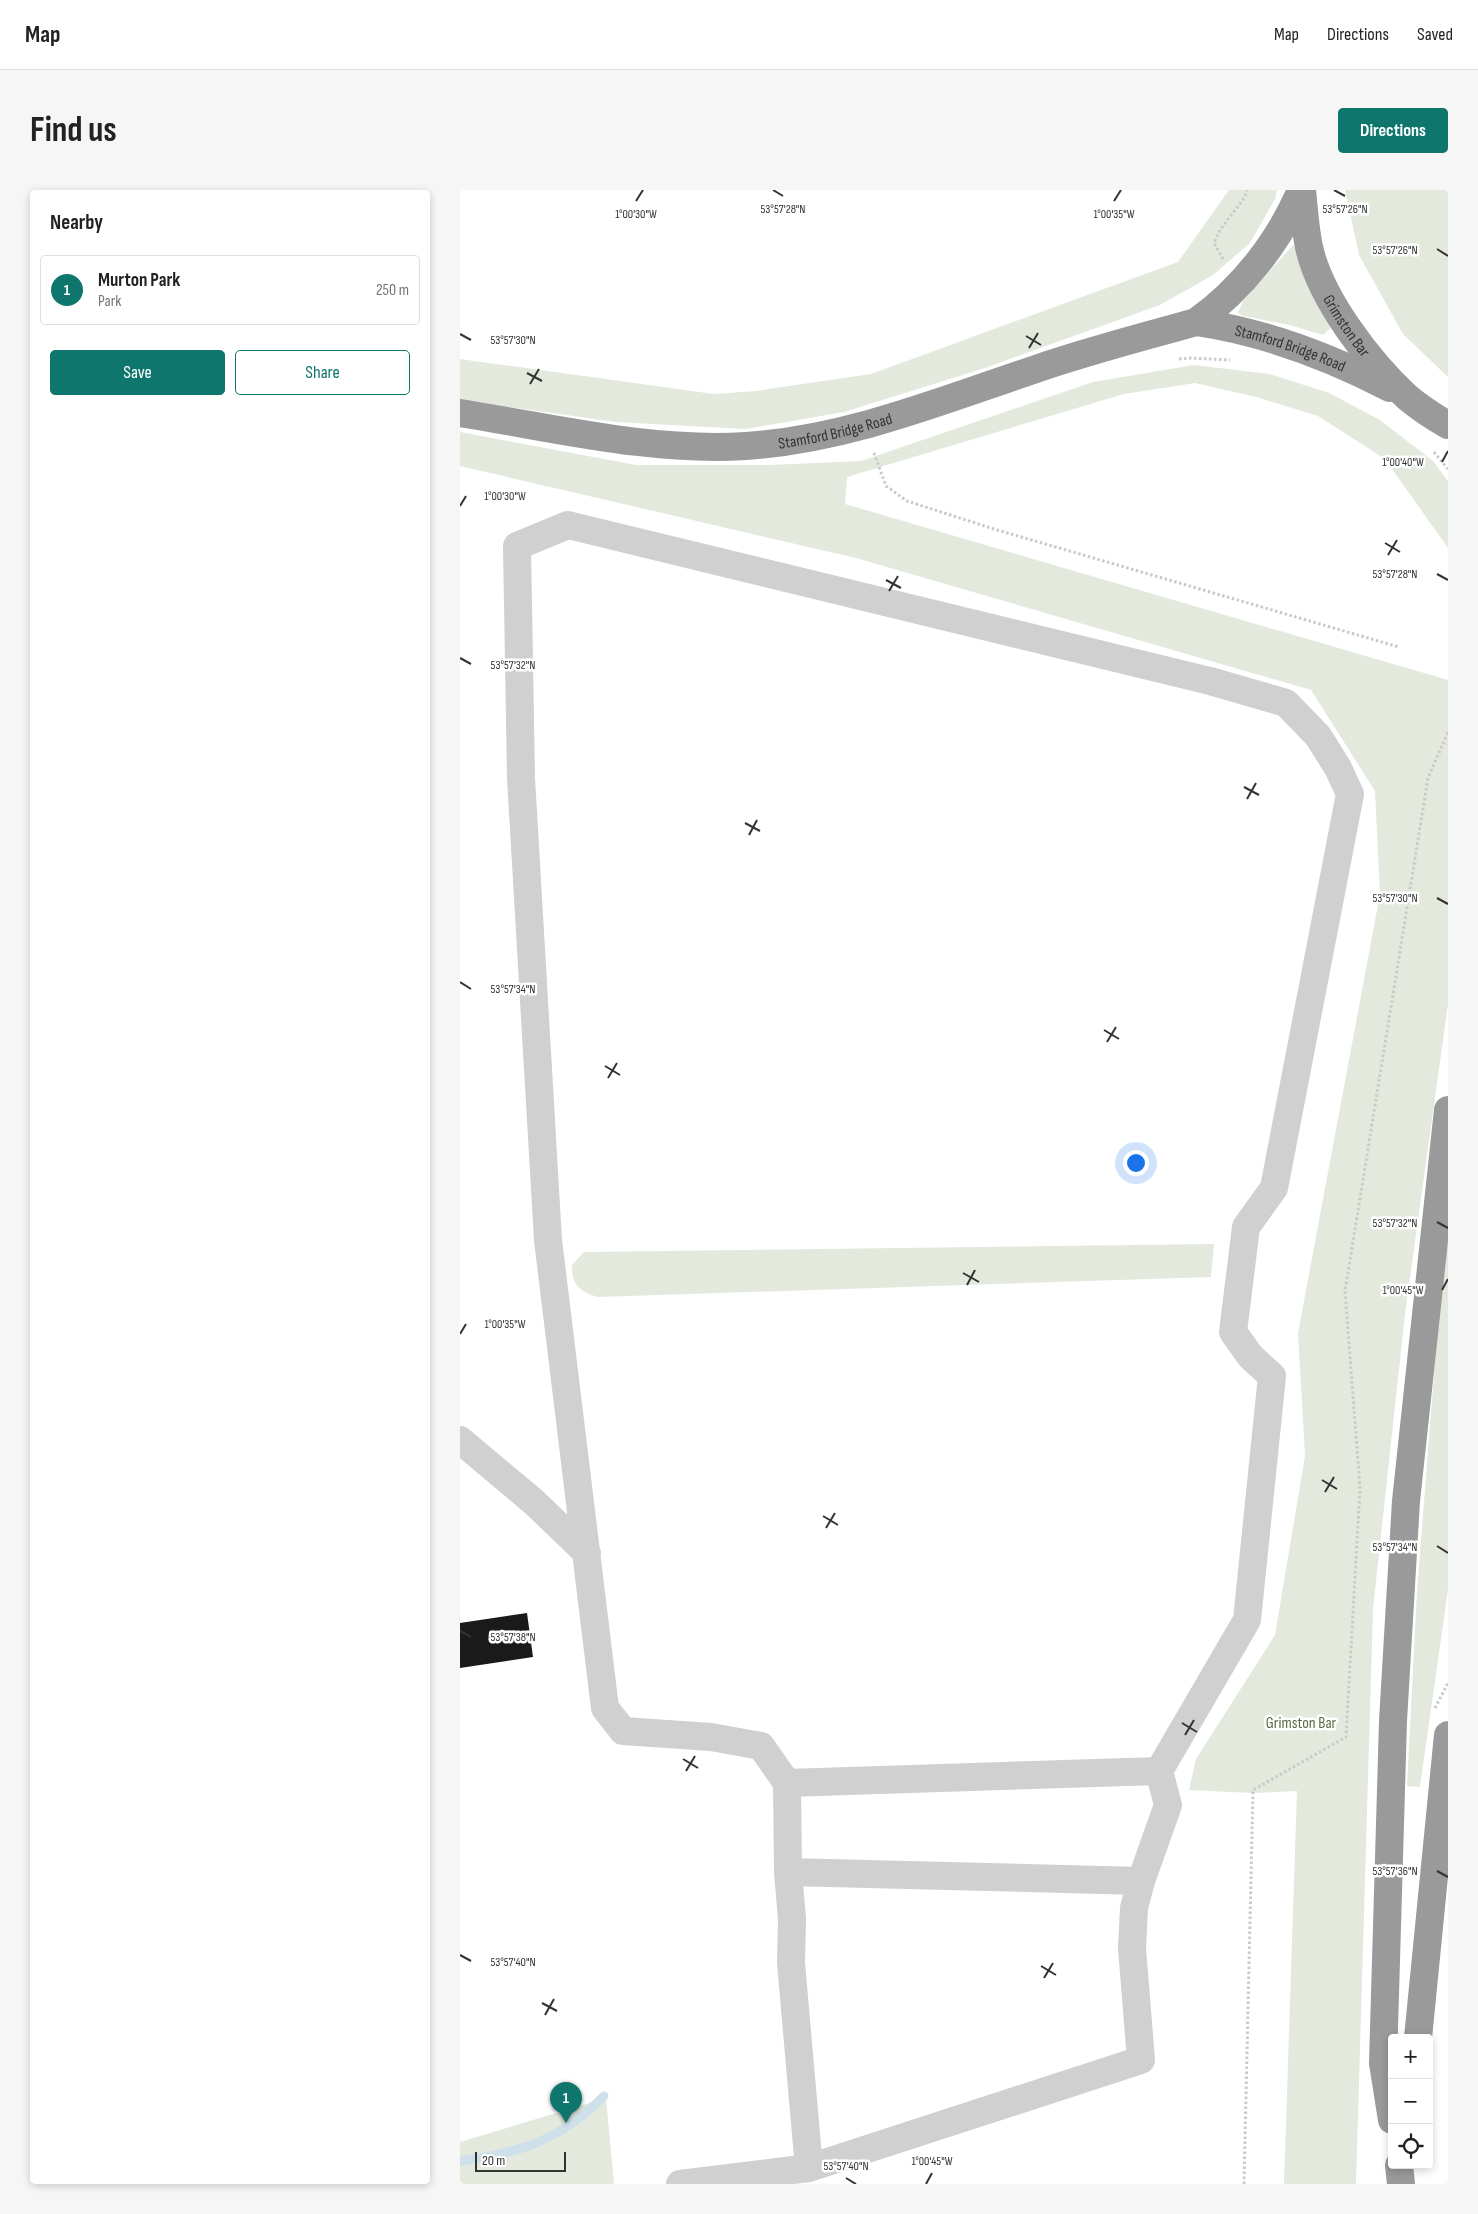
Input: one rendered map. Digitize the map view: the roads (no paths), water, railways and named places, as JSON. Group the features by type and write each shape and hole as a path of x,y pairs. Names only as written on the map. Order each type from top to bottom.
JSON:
{"highway":[{"name":"Stamford Bridge Road","path":"460,413 660,445 744,446 772,444 865,426 933,405 1037,368 1196,322 1214,309 1244,280 1292,213 1302,190"},
{"name":"Grimston Bar","path":"1302,190 1310,248 1322,280 1339,314 1357,340 1407,396 1448,425"},
{"name":"Stamford Bridge Road","path":"1196,322 1224,326 1302,347 1350,367 1407,396"},
{"path":"1388,2095 1383,2063 1393,1711 1406,1500 1448,1110"},
{"path":"1418,2034 1448,1736"},
{"path":"1400,2169 1403,2184"},
{"path":"1403,2184 1405,2169"}],"lane":[{"path":"680,2184 809,2168 1141,2060 1132,1948 1134,1908 1141,1881 1168,1805 1159,1771 1247,1620 1272,1376 1252,1357 1233,1332 1246,1227 1274,1188 1350,794 1338,768 1318,736 1286,703 1210,681 568,525 517,546 521,778 547,1232 587,1553 604,1708 624,1731 711,1737 760,1746 787,1783 788,1872 792,1919 791,1964 809,2168"},
{"path":"460,1440 535,1503 587,1553"},
{"path":"787,1783 1159,1771"},
{"path":"788,1872 1141,1881"}],"waterway":[{"path":"460,2161 502,2154 538,2142 572,2124 604,2096"}],"place":[{"name":"Murton Park","path":"566,2123"}]}
